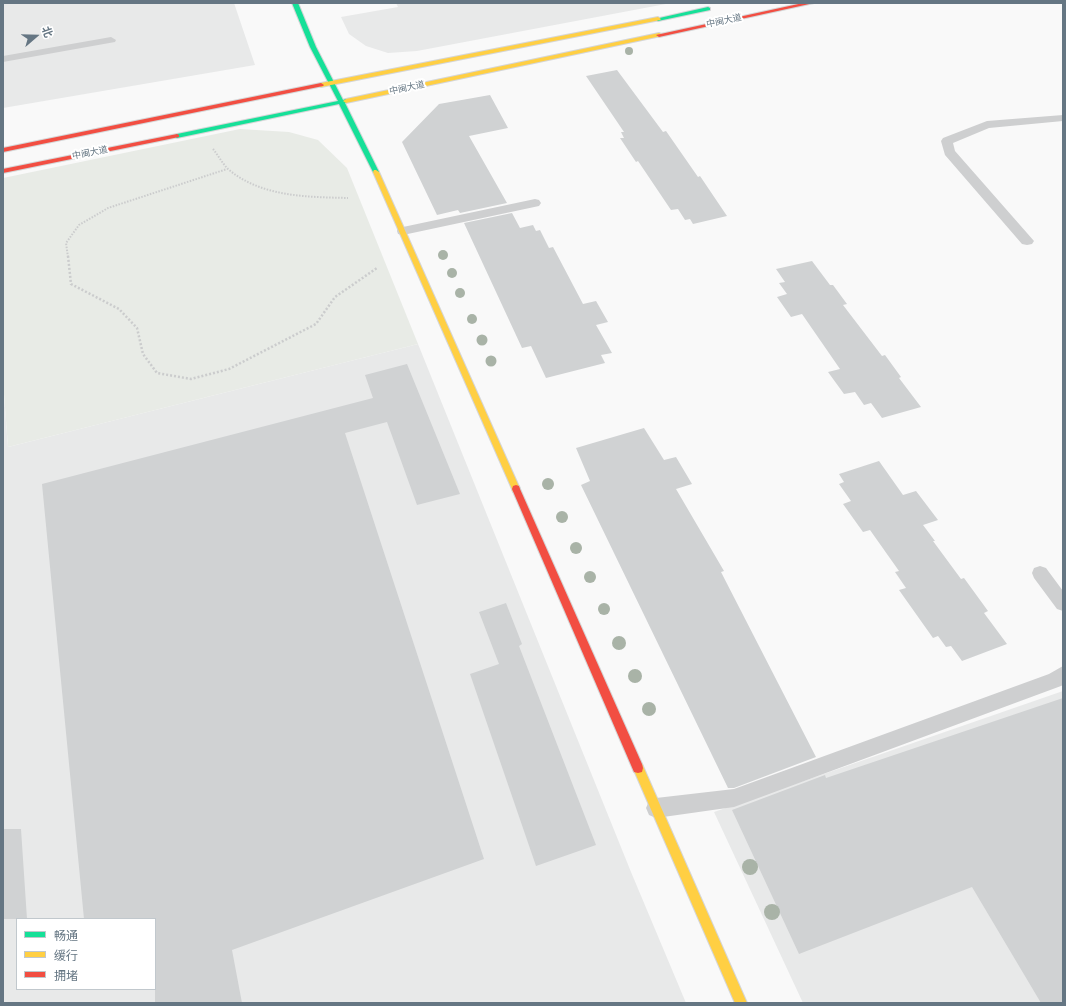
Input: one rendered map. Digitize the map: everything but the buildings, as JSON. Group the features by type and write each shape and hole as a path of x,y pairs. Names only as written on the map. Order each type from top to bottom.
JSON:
{"main road":[{"path":"295,3 313,47 360,138 742,1003"},
{"name":"中闽大道","path":"3,171 342,102 811,3"},
{"name":"中闽大道","path":"3,150 332,83 717,8"}],"lane":[{"path":"3,59 111,40"},
{"path":"1027,241 949,152 947,141 987,125 1063,118"},
{"path":"402,232 535,203"},
{"path":"1040,572 1063,604"},
{"path":"656,808 734,798 1055,680 1063,674"}],"path":[{"path":"212,147 227,168 250,183 268,191 298,197 348,198"},
{"path":"227,168 108,208 79,225 66,243 71,284 119,309 137,328 143,354 157,373 191,379 230,369 316,324 335,297 377,268"}],"shaded area":[{"path":"3,3 234,3 255,65 3,108"},
{"path":"396,3 671,3 417,51 388,53 366,46 349,34 341,17 398,7"},
{"path":"240,129 289,132 318,140 347,168 418,344 8,447 3,381 3,178"},
{"path":"418,344 631,872 686,1003 3,1003 3,382 8,447"},
{"path":"1063,691 1063,1003 803,1003 714,812"}],"traffic: fast":[{"path":"295,3 313,47 376,172"},
{"path":"658,19 708,9"},
{"path":"177,136 346,101"}],"traffic: slow":[{"path":"321,85 658,19"},
{"path":"346,101 659,35"},
{"path":"376,172 516,489"},
{"path":"638,768 741,1003"}],"traffic: jam":[{"path":"659,35 811,3"},
{"path":"3,150 321,85"},
{"path":"3,171 177,136"},
{"path":"516,489 638,768"}]}
